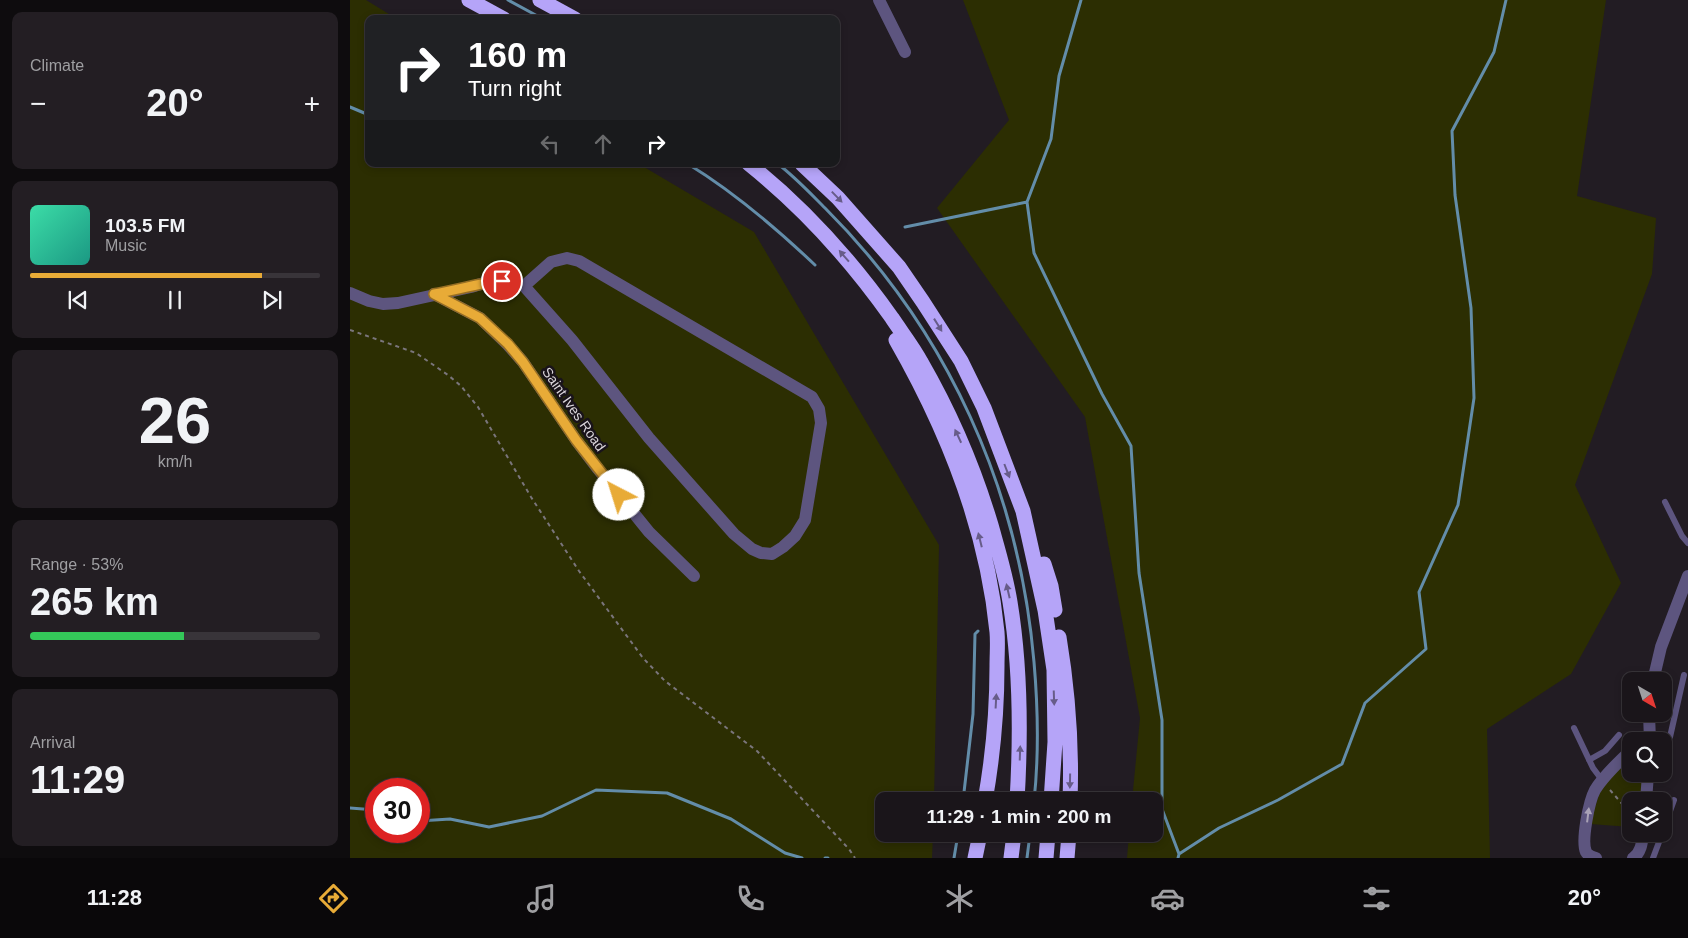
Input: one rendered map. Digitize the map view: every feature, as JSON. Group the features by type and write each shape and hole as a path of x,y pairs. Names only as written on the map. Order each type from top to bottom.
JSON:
{"highway":[{"path":"469,0 497,15"},
{"path":"540,0 568,15"},
{"path":"752,167 820,228 868,284 921,361 966,452 982,495 1010,601 1020,694 1017,792"},
{"path":"805,167 838,198 899,267 961,361 984,408 1051,586 1061,650 1068,723 1070,792"},
{"path":"868,284 895,338 918,378 943,432 964,487 991,584 997,633 997,686 995,731 986,792"},
{"path":"1023,512 1045,610 1054,670 1056,742 1052,792"},
{"path":"976,858 979,842"},
{"path":"1011,858 1013,842"},
{"path":"1046,858 1047,842"},
{"path":"1067,858 1068,842"}],"street":[{"path":"879,0 905,52"},
{"path":"350,293 382,304 398,303 484,283 502,281 524,286 572,340 648,438 734,534 761,553 772,554 795,536 805,520 821,423 819,409 812,397 579,261 567,258 551,262 524,286"},
{"name":"Saint Ives Road","path":"434,294 480,318 508,344 523,362 598,469 649,532 694,576"},
{"path":"1655,672 1688,576"},
{"path":"1590,857 1585,850 1589,805 1602,780 1622,759"},
{"path":"1637,854 1641,842"}],"lane":[{"path":"1665,502 1682,536 1688,543"},
{"path":"1671,732 1684,675"},
{"path":"1574,728 1589,760 1602,780"},
{"path":"1589,760 1605,751 1619,735"},
{"path":"1672,806 1674,800"},
{"path":"1637,854 1654,856 1659,842"}],"path":[{"path":"350,330 416,353 461,386 478,407 531,497 579,571 643,658 665,681 757,751 855,858"},
{"path":"1602,780 1622,803"}],"shaded area":[{"path":"350,0 366,0 390,15 365,15 365,167 644,167 754,232 939,545 934,792 875,792 875,842 933,842 932,858 350,858"},
{"path":"963,0 1606,0 1577,196 1656,218 1652,274 1575,485 1621,583 1571,674 1487,729 1490,858 1127,858 1128,842 1163,842 1163,792 1133,792 1140,718 1085,417 937,208 1009,120"},
{"path":"1622,766 1622,782 1643,782 1643,792 1622,792 1622,826 1590,824 1602,785"}],"waterway":[{"path":"508,0 536,15"},
{"path":"1081,0 1059,76 1051,139 1027,202 1034,253 1102,394 1131,446 1139,573 1162,720 1162,809 1179,854 1178,858"},
{"path":"1179,854 1219,828 1278,800 1342,764 1365,703 1426,649 1419,592 1458,505 1474,398 1471,308 1455,195 1452,131 1494,52 1506,0"},
{"path":"350,107 365,113"},
{"path":"693,167 722,186 754,211 815,265"},
{"path":"781,167 825,208 869,256 907,306 941,360 970,416 994,475 1012,535 1026,598 1034,662 1036,697 1037,766 1035,792"},
{"path":"905,227 1027,202"},
{"path":"964,792 973,714 975,634 978,631"},
{"path":"430,820 450,819 489,827 542,816 596,790 667,793 731,819 785,853 802,858"},
{"path":"350,808 365,809"},
{"path":"954,858 957,842"},
{"path":"1027,858 1029,842"}],"route":[{"path":"502,281 434,294 480,318 508,344 523,362 576,440 619,495"}]}
